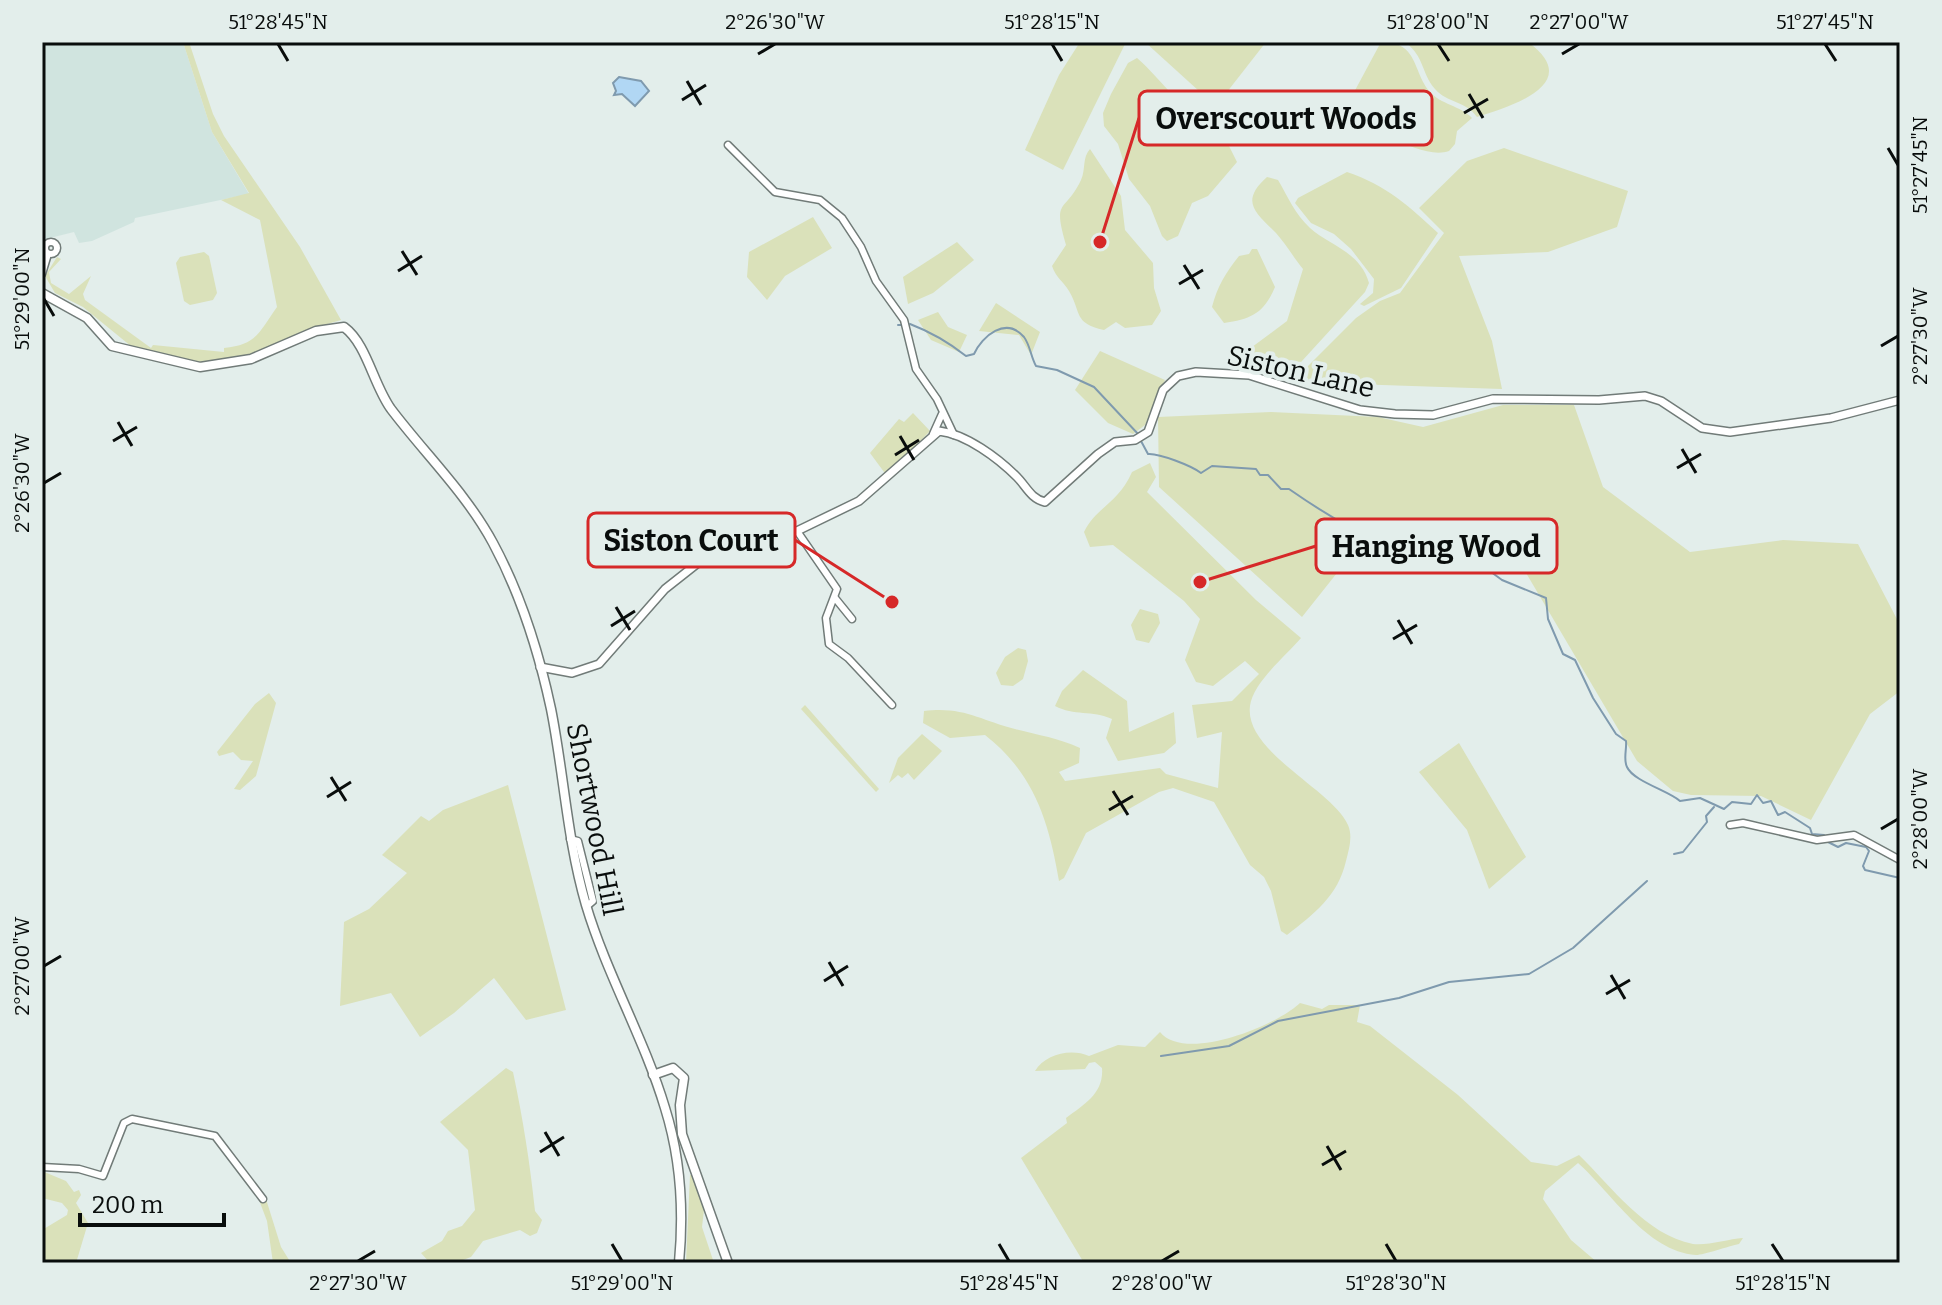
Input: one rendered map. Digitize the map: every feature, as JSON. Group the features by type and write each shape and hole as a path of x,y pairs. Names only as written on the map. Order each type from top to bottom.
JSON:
{"main road":[{"name":"Shortwood Hill","path":"42,293 87,318 112,346 200,367 251,359 333,327 344,327 353,333 382,395 485,529 502,560 541,670 570,839 587,906 653,1075 674,1141 681,1182 679,1263"},
{"path":"653,1075 673,1068 684,1078 679,1120 682,1134 728,1263"}],"street":[{"path":"728,145 775,192 820,200 842,218 861,247 876,281 904,320 916,369 937,399 954,435"},
{"path":"42,274 45,248"},
{"name":"Siston Lane","path":"933,434 939,431 954,435 1004,464 1031,495 1045,502 1115,442 1140,437 1151,427 1155,410 1169,384 1178,376 1196,372 1249,375 1360,410 1395,414 1433,415 1493,399 1599,400 1645,396 1661,401 1702,428 1730,432 1834,417 1900,400"},
{"path":"541,670 581,671 608,658 658,595 703,559 797,531 870,494 933,434 942,414"},
{"path":"797,531 837,589 826,618 829,644 848,658 892,705"},
{"path":"835,598 852,619"},
{"path":"1730,825 1743,823 1817,840 1854,835 1900,860"},
{"path":"42,1167 79,1169 103,1176 125,1121 132,1119 215,1136 263,1199"}],"shaded area":[{"path":"42,42 183,42 212,132 249,194 135,218 134,222 92,241 79,243 74,232 42,240"}],"green space":[{"path":"183,42 189,42 213,114 224,136 300,247 341,320 314,328 249,357 205,364 132,347 83,307 55,293 45,276 57,257 61,259 49,272 51,283 69,294 91,276 83,294 85,300 151,348 153,345 224,352 224,348 244,344 256,336 277,307 260,220 221,200 249,193 212,132"},
{"path":"1080,42 1126,42 1063,170 1025,150 1059,75"},
{"path":"1145,42 1266,42 1227,92 1210,101"},
{"path":"1381,42 1393,43 1408,52 1430,92 1472,118 1457,131 1455,144 1449,151 1438,153 1410,146 1345,109"},
{"path":"1405,42 1528,42 1544,57 1549,70 1546,82 1536,92 1507,107 1477,117 1435,89 1420,59"},
{"path":"1137,58 1201,122 1222,132 1237,162 1208,196 1192,203 1178,236 1167,241 1150,206 1129,179 1118,144 1104,126 1103,113 1111,94 1128,63"},
{"path":"1504,148 1628,191 1617,227 1548,252 1459,256 1492,341 1502,389 1292,382 1356,318 1380,301 1400,293 1444,233 1419,208 1467,161"},
{"path":"1090,149 1121,196 1125,230 1153,263 1154,288 1161,311 1152,325 1125,328 1116,322 1104,330 1087,324 1052,266 1066,245 1060,212 1081,180"},
{"path":"1347,172 1385,190 1438,233 1401,288 1364,306 1360,304 1373,293 1374,279 1351,249 1334,234 1311,223 1295,203 1298,198"},
{"path":"1267,177 1278,180 1310,228 1359,263 1369,283 1365,292 1291,373 1285,371 1283,364 1262,358 1256,361 1248,350 1287,321 1303,269 1254,207 1254,193"},
{"path":"813,217 832,248 785,276 767,300 747,277 749,252"},
{"path":"957,242 974,260 933,293 908,304 903,277"},
{"path":"1252,249 1257,249 1275,287 1256,313 1224,323 1212,307 1216,293 1239,256 1249,254"},
{"path":"204,252 209,256 217,293 213,300 190,305 184,301 176,263 180,257"},
{"path":"996,303 1040,332 1031,355 1019,335 979,331"},
{"path":"938,312 948,327 967,335 959,352 931,340 918,320"},
{"path":"1100,351 1165,380 1145,425 1133,434 1108,423 1075,390"},
{"path":"1503,405 1574,405 1603,487 1690,552 1783,540 1858,544 1900,625 1900,691 1870,714 1811,820 1761,796 1691,795 1673,791 1637,761 1522,566 1395,524 1364,539 1302,617 1159,487 1158,417 1271,412 1378,417 1423,427"},
{"path":"913,413 930,431 887,476 870,453 899,419 904,422"},
{"path":"1150,463 1156,477 1147,492 1256,600 1301,638 1257,688 1250,706 1252,723 1274,755 1339,812 1348,825 1350,838 1342,873 1331,894 1287,935 1281,931 1271,891 1264,877 1250,865 1214,802 1173,788 1159,792 1086,833 1064,878 1059,881 1037,800 1016,766 985,735 950,738 923,723 924,711 950,710 1080,748 1079,763 1059,772 1065,781 1160,768 1166,774 1218,788 1222,732 1197,738 1192,705 1232,701 1259,674 1245,661 1213,686 1196,682 1185,660 1200,619 1184,601 1113,545 1090,547 1084,532 1120,491 1132,472"},
{"path":"1140,609 1158,614 1160,623 1149,643 1136,640 1131,625"},
{"path":"1018,648 1026,650 1028,661 1023,679 1013,686 1001,685 996,673 1005,657"},
{"path":"1083,670 1127,701 1129,732 1174,712 1176,743 1164,753 1118,761 1106,738 1112,719 1055,706 1062,691"},
{"path":"269,693 276,703 256,776 240,790 234,789 253,761 241,760 233,752 219,756 217,752 255,704"},
{"path":"805,705 879,789 876,792 801,709"},
{"path":"922,734 942,751 914,780 908,773 902,778 898,775 889,783 898,758"},
{"path":"1459,743 1526,857 1489,889 1467,830 1419,772"},
{"path":"508,785 566,1010 526,1020 494,978 454,1013 420,1037 391,993 340,1006 344,922 369,909 407,873 382,855 421,816 429,821 443,810"},
{"path":"1300,1003 1322,1009 1329,1005 1360,1005 1357,1022 1370,1026 1458,1095 1531,1162 1557,1166 1579,1155 1630,1208 1660,1231 1693,1244 1743,1238 1739,1244 1700,1255 1678,1251 1661,1243 1631,1219 1578,1163 1545,1191 1543,1199 1571,1240 1598,1263 1084,1263 1021,1158 1067,1123 1066,1118 1092,1097 1100,1084 1102,1068 1095,1062 1089,1063 1085,1069 1035,1071 1039,1065 1059,1054 1089,1056 1118,1045 1145,1047 1160,1032 1172,1041 1209,1043 1272,1022"},
{"path":"506,1068 513,1072 535,1211 542,1220 537,1233 530,1236 520,1230 483,1241 471,1257 455,1263 430,1263 421,1253 442,1241 448,1231 462,1226 475,1210 468,1150 440,1122"},
{"path":"42,1171 66,1181 74,1192 79,1190 81,1195 76,1203 88,1223 76,1263 42,1263 42,1230 67,1215 68,1210 62,1203 42,1198"},
{"path":"690,1175 694,1175 705,1201 702,1227 714,1263 686,1263"},
{"path":"266,1199 281,1247 291,1263 273,1263 267,1221 259,1200"}],"water":[{"path":"619,77 641,81 649,91 635,106 622,94 614,95 613,83"}],"waterway":[{"path":"910,324 939,337 966,356 974,354 995,331 1002,328 1017,331 1026,340 1036,366 1057,370 1094,387 1139,435"},
{"path":"1141,441 1148,454 1175,460 1201,473 1212,466 1256,469 1260,475 1268,475 1281,489 1289,489 1369,537 1386,544 1412,546 1434,560 1451,555 1450,564 1462,572 1487,569 1502,580 1546,598 1548,619 1563,654 1575,660 1593,698 1616,734 1626,741 1625,761 1631,772 1680,801 1700,798 1724,809 1732,802 1751,804 1757,795 1763,803 1771,801 1778,815 1785,812 1810,828 1812,834 1824,835"},
{"path":"1674,854 1683,852 1707,822 1706,816 1714,807"},
{"path":"1828,842 1838,847 1846,843 1866,847 1869,851 1863,866 1865,870 1900,878"},
{"path":"1161,1056 1229,1046 1278,1021 1399,998 1449,982 1529,974 1573,948 1647,881"}],"place":[{"name":"Overscourt Woods","path":"1100,242"},
{"name":"Hanging Wood","path":"1200,582"},
{"name":"Siston Court","path":"892,602"}]}
